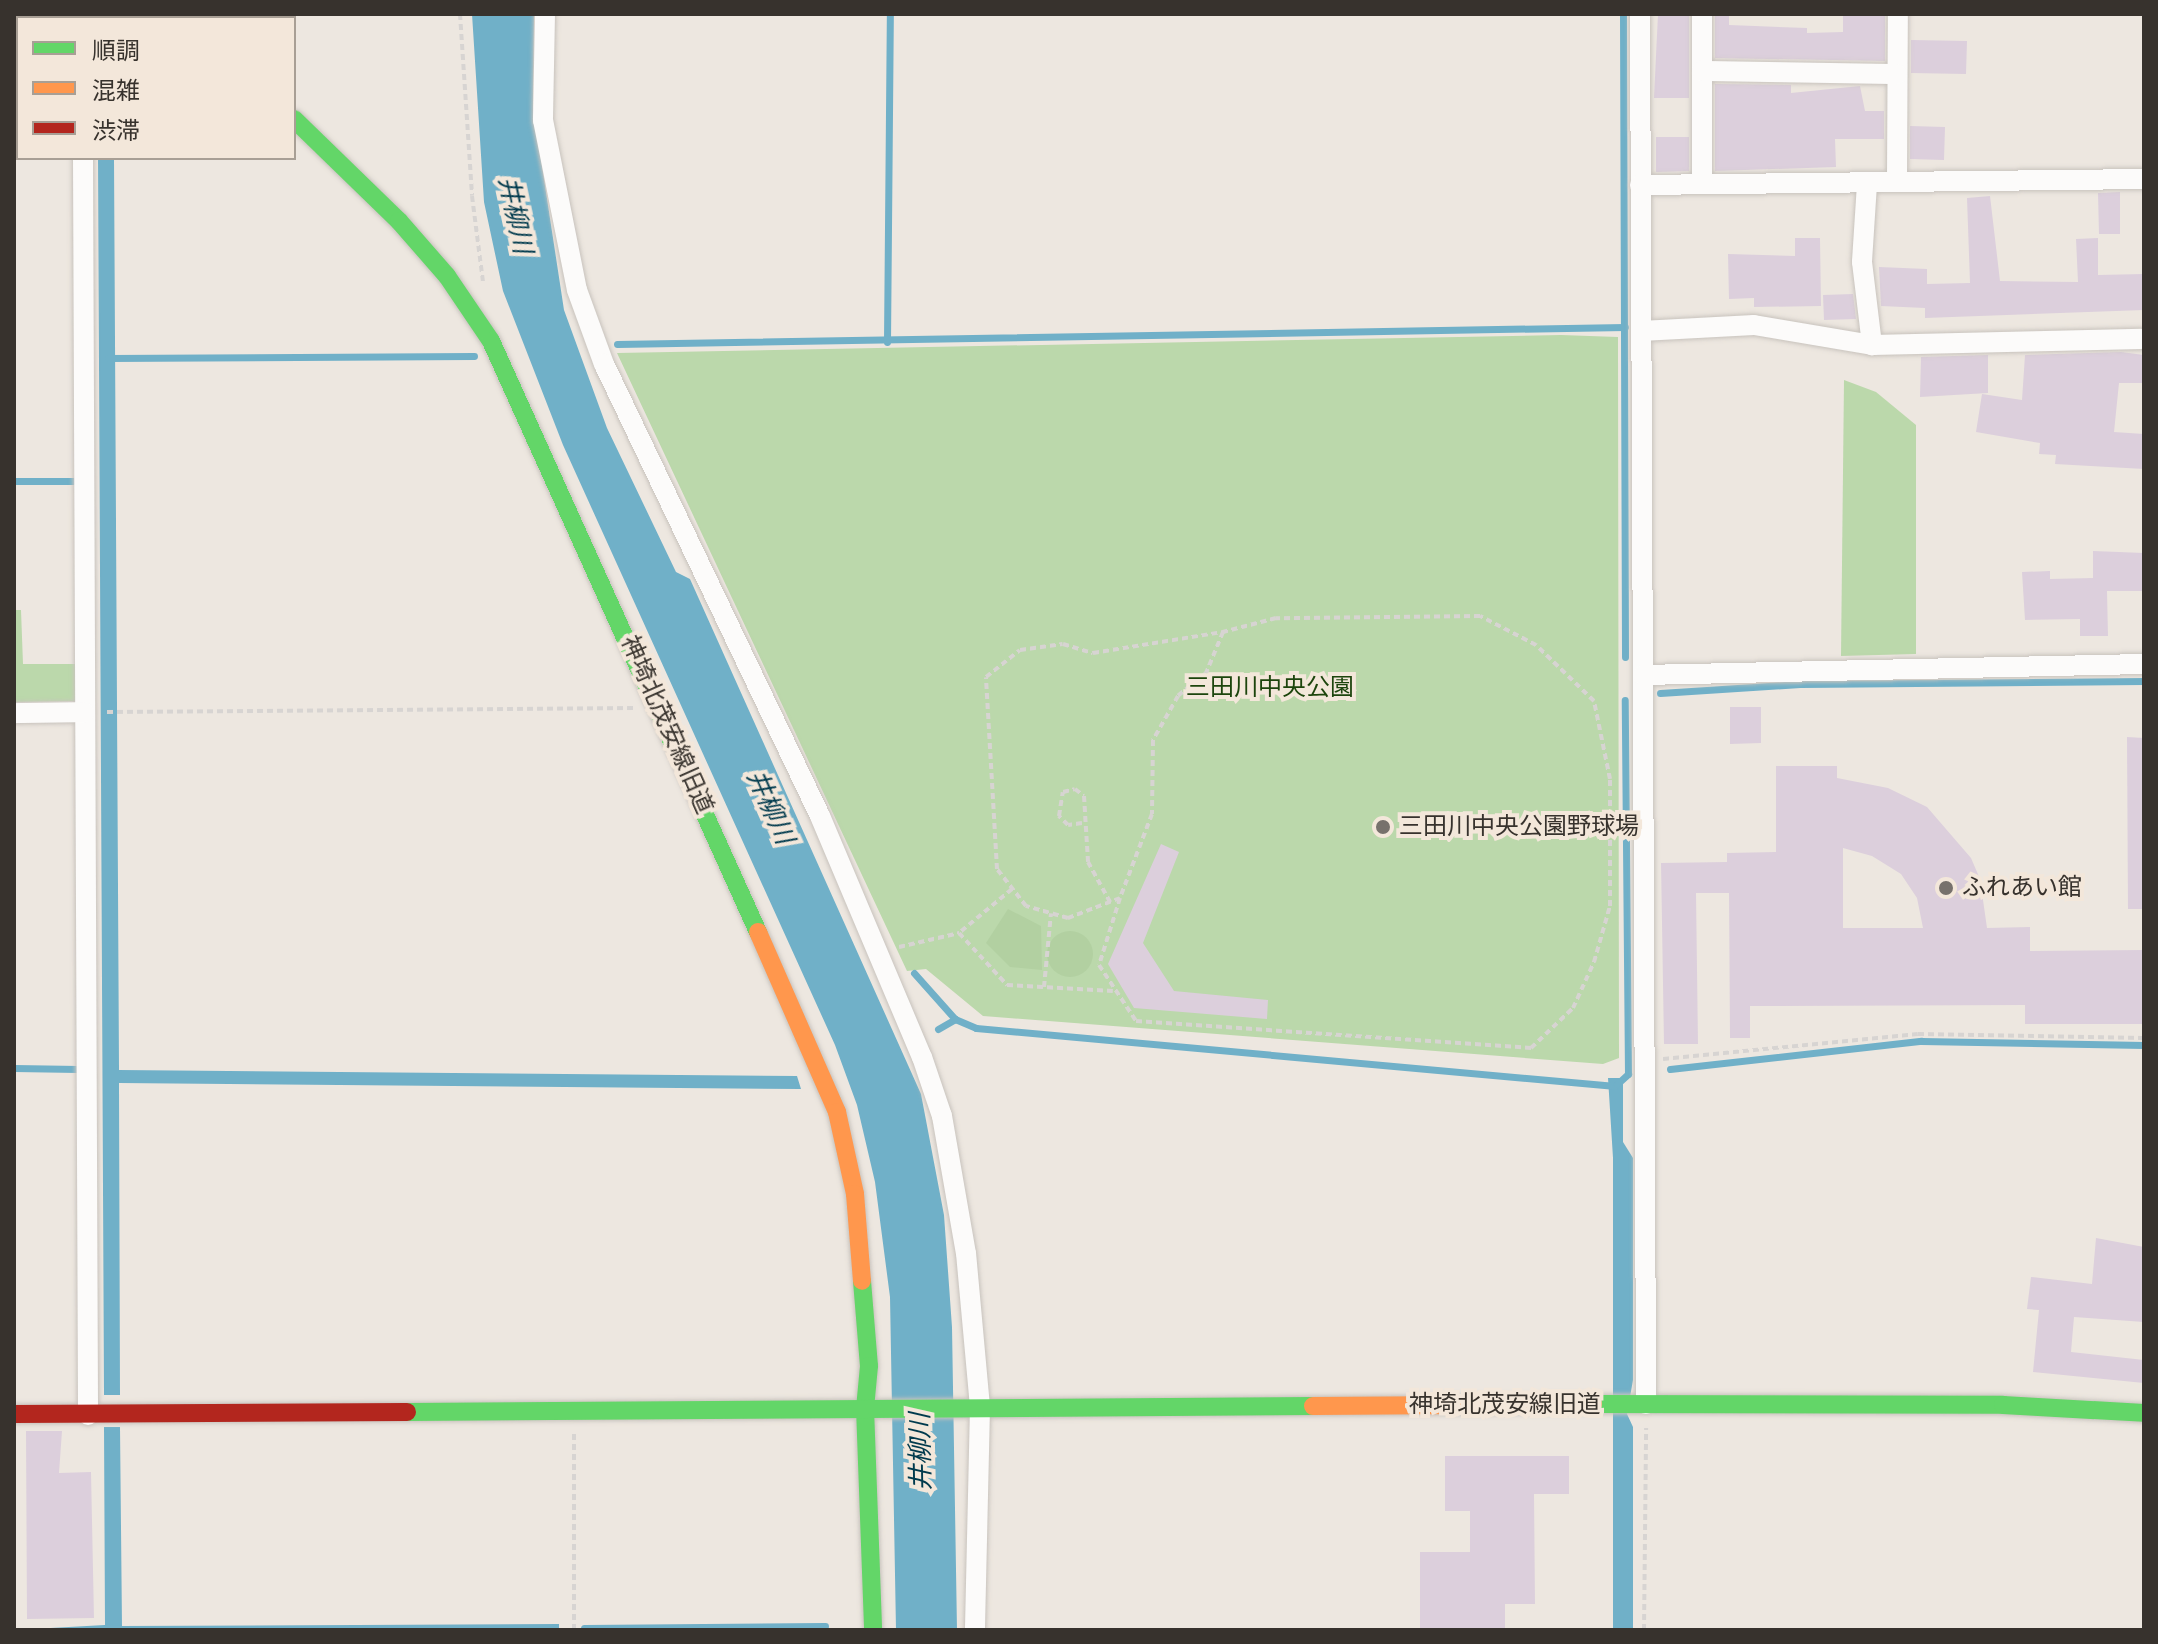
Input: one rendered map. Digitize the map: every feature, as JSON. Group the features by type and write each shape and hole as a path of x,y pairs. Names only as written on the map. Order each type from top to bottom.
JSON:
{"street":[{"path":"545,14 543,120 577,290 604,364 820,816 878,952 942,1116 966,1253 975,1630"},
{"path":"1629,1404 1645,1061 1640,14"},
{"path":"1702,14 1702,182"},
{"path":"1897,179 1898,14"},
{"path":"1702,71 1897,74"},
{"name":"神埼北茂安線旧道","path":"296,121 409,232 491,341 660,708 837,1112 855,1194 874,1408 873,1630"},
{"path":"83,160 88,1415"},
{"path":"1640,185 1702,182 1867,184 1897,179 2144,179"},
{"path":"1867,184 1862,262 1872,345"},
{"path":"1641,331 1754,325 1872,345 2144,339"},
{"path":"1643,675 2144,664"},
{"path":"14,713 84,712"},
{"name":"神埼北茂安線旧道","path":"874,1408 2003,1405 2144,1413"},
{"path":"14,1414 574,1407 874,1408"}],"path":[{"path":"460,14 472,196 485,298"},
{"path":"1120,898 1068,918 1026,906 997,869 986,677 1020,650 1063,644 1093,653 1223,632 1276,618 1480,616 1536,645 1594,701 1610,779 1610,906 1594,962 1573,1008 1531,1048 1136,1021 1113,991 1099,965 1152,814 1153,740 1178,696 1206,673 1223,632"},
{"path":"122,712 660,708"},
{"path":"1082,823 1068,825 1059,816 1063,792 1075,789 1084,796 1088,810 1082,823 1088,862 1110,902"},
{"path":"878,952 959,933 1012,889"},
{"path":"1044,987 1051,913"},
{"path":"959,933 1007,985 1113,991"},
{"path":"1645,1061 1918,1034 2144,1038"},
{"path":"1629,1404 1644,1630"},
{"path":"574,1407 574,1630"}],"green space":[{"name":"三田川中央公園","path":"1561,335 1618,337 1619,1058 1603,1064 983,1016 926,969 907,971 617,353"},
{"path":"1844,380 1876,392 1916,425 1916,654 1841,656"},
{"path":"14,610 21,610 23,664 78,664 78,701 14,702"},
{"path":"1008,909 1041,926 1042,970 1010,967 986,943"},
{"path":"1070,931 1086,938 1093,954 1086,970 1070,977 1054,970 1047,954 1054,938"}],"water":[{"name":"井柳川","path":"472,14 534,14 533,107 564,310 607,428 676,572 690,579 921,1094 944,1215 952,1327 957,1630 896,1630 890,1297 875,1182 857,1105 835,1045 563,445 503,291 484,202"},
{"path":"98,160 114,160 119,1070 797,1076 801,1089 119,1083 120,1395 104,1395"},
{"path":"1608,1078 1623,1078 1623,1142 1633,1158 1633,1380 1627,1414 1633,1427 1633,1630 1613,1630 1613,1158"},
{"path":"104,1427 120,1427 122,1626 559,1624 559,1630 14,1630 105,1625"}],"building":[{"path":"1658,14 1689,14 1689,98 1654,98"},
{"path":"1715,14 1729,14 1729,25 1807,28 1807,33 1843,32 1843,16 1885,15 1885,61 1715,58"},
{"path":"1911,40 1967,41 1966,74 1911,73"},
{"path":"1715,84 1791,85 1791,93 1860,86 1865,111 1884,111 1884,139 1835,139 1836,167 1715,171"},
{"path":"1910,126 1945,127 1944,160 1910,159"},
{"path":"1656,137 1689,137 1689,171 1656,172"},
{"path":"2120,192 2120,234 2099,234 2098,193"},
{"path":"1990,196 2000,281 2078,282 2076,239 2098,238 2098,275 2144,274 2144,310 1925,318 1925,308 1881,306 1879,267 1927,269 1927,284 1970,283 1967,198"},
{"path":"1795,238 1820,238 1821,306 1754,307 1754,298 1729,299 1728,254 1795,256"},
{"path":"1853,294 1856,319 1824,320 1823,295"},
{"path":"2121,352 2144,355 2144,383 2119,383 2114,432 2144,434 2144,469 2055,464 2056,455 2039,454 2040,443 1976,432 1982,394 2022,400 2025,355"},
{"path":"1988,355 1988,393 1920,397 1921,357"},
{"path":"2093,551 2144,553 2144,591 2107,591 2108,636 2080,636 2080,619 2025,620 2022,572 2050,571 2050,579 2093,578"},
{"path":"1730,707 1761,707 1761,743 1730,744"},
{"path":"2127,737 2144,738 2144,909 2128,909"},
{"name":"ふれあい館","path":"1776,766 1837,766 1837,778 1888,788 1927,807 1971,858 1980,879 1987,928 2030,927 2030,951 2144,950 2144,1024 2025,1024 2025,1005 1750,1006 1750,1038 1730,1038 1729,893 1696,893 1698,1044 1664,1044 1661,863 1727,862 1727,853 1776,852","holes":["1843,848 1872,856 1901,874 1917,898 1923,928 1843,928"]},
{"path":"1161,844 1179,852 1143,943 1174,991 1268,1000 1267,1019 1134,1008 1108,964"},
{"path":"2096,1238 2144,1247 2144,1322 2074,1317 2071,1352 2144,1360 2144,1383 2033,1372 2039,1310 2027,1309 2031,1277 2092,1284"},
{"path":"26,1431 62,1431 59,1473 91,1472 94,1618 27,1619"},
{"path":"1445,1456 1569,1456 1569,1494 1534,1494 1535,1604 1505,1604 1505,1629 1420,1630 1420,1552 1470,1552 1470,1511 1445,1511"}],"waterway":[{"path":"887,342 890,14"},
{"path":"1623,14 1625,657"},
{"path":"617,344 1625,327"},
{"path":"108,358 474,356"},
{"path":"14,481 73,481"},
{"path":"1660,693 1800,684 2144,681"},
{"path":"1617,1084 1628,1074 1625,700"},
{"path":"914,973 955,1019"},
{"path":"938,1029 955,1019 976,1028 1615,1086"},
{"path":"1670,1069 1921,1041 2144,1045"},
{"path":"14,1068 78,1069"},
{"path":"584,1628 825,1626"}],"traffic: fast":[{"path":"296,121 399,221 447,276 491,341 758,932"},
{"path":"862,1281 869,1366 865,1408 873,1630"},
{"path":"1593,1404 2003,1405 2144,1413"},
{"path":"407,1412 1313,1406"}],"traffic: slow":[{"path":"758,932 837,1112 855,1194 862,1281"},
{"path":"1313,1406 1593,1404"}],"traffic: jam":[{"path":"14,1414 407,1412"}],"place":[{"name":"三田川中央公園野球場","path":"1383,827"},
{"name":"ふれあい館","path":"1946,888"}]}
